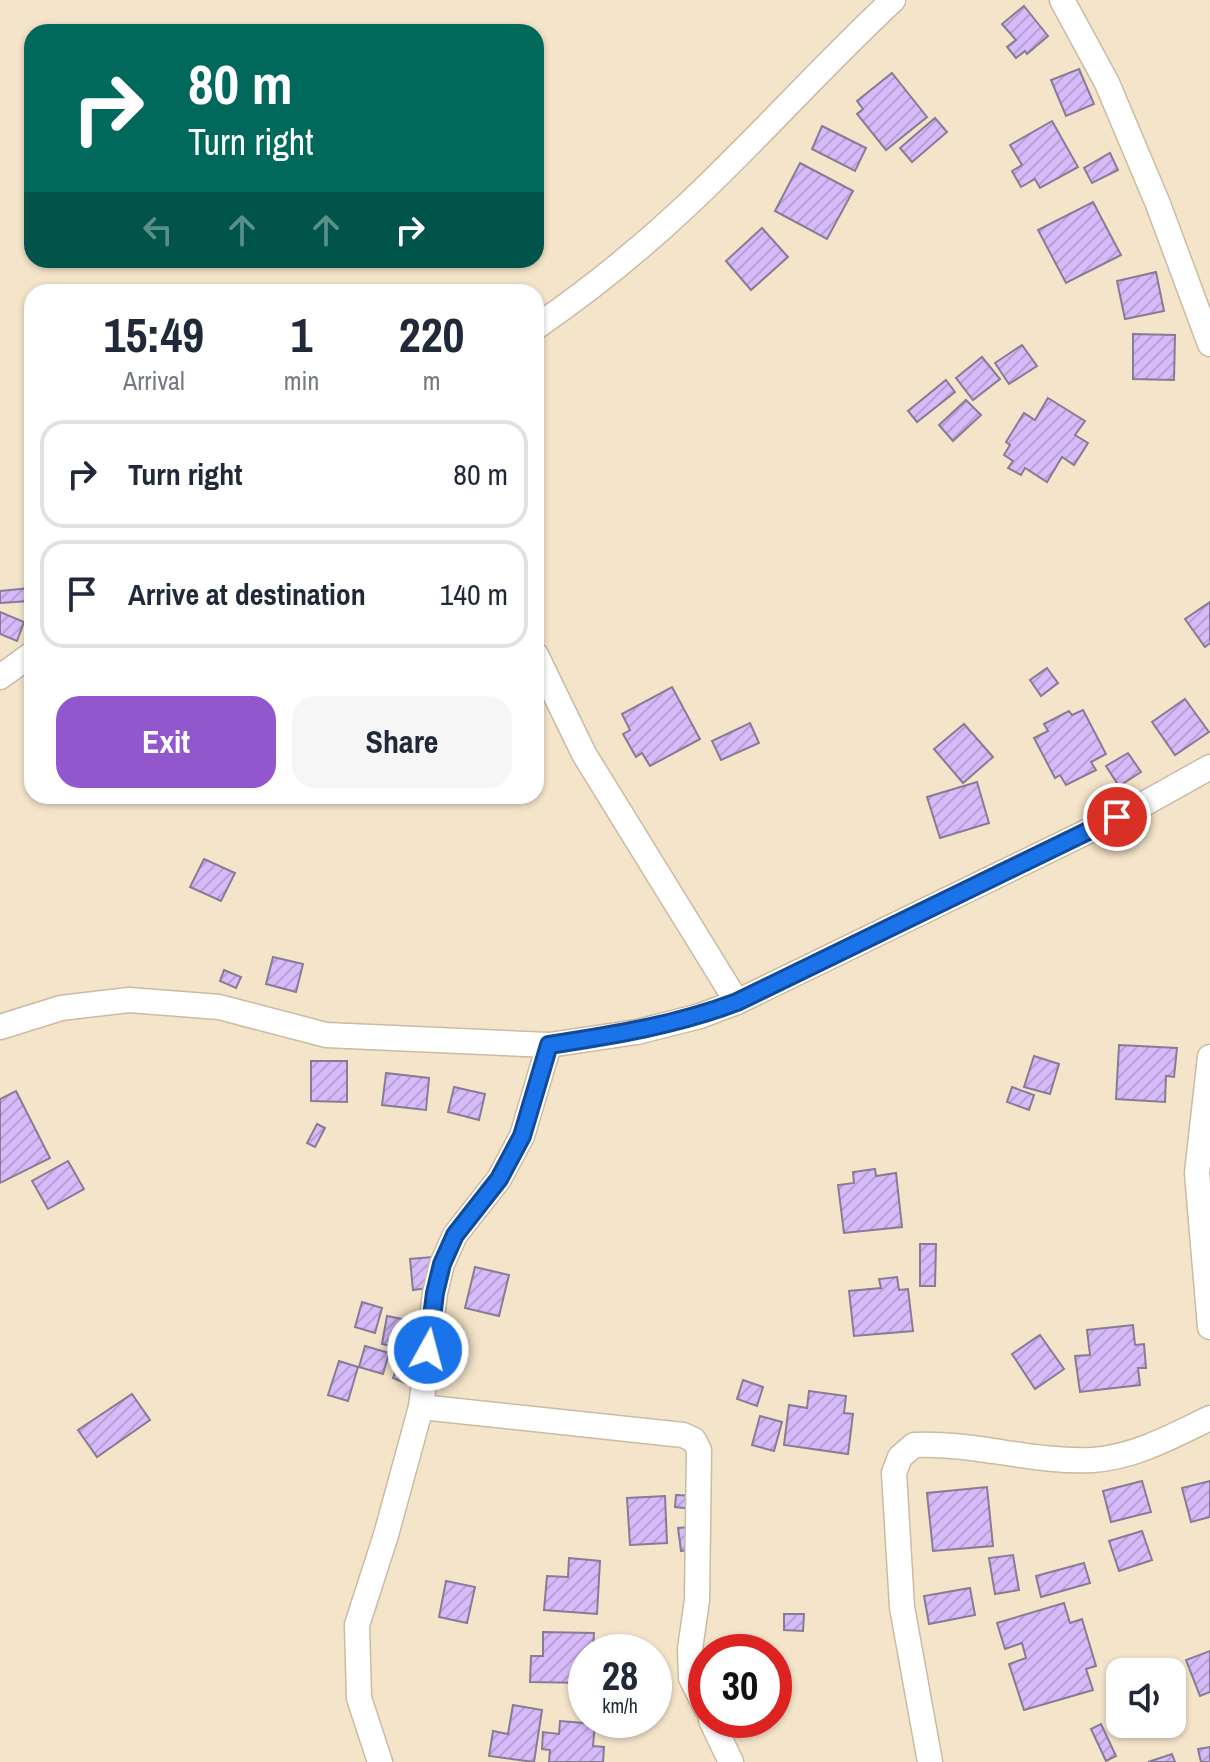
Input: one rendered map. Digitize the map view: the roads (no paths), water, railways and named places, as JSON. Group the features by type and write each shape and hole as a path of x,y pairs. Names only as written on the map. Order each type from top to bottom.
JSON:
{"street":[{"path":"544,321 683,209 893,0"},
{"path":"1062,0 1107,83 1158,204 1210,344"},
{"path":"0,677 24,660"},
{"path":"544,672 584,754 737,1002"},
{"path":"0,1027 61,1008 129,1000 219,1007 326,1035 549,1045 637,1032 700,1016 737,1002 1142,805 1210,767"},
{"path":"380,1762 359,1698 357,1625 386,1535 421,1407 435,1293 442,1264 455,1235 499,1179 522,1136 549,1045"},
{"path":"1210,1057 1197,1173 1210,1327"},
{"path":"421,1407 683,1435 694,1440 699,1450 697,1600 692,1634"},
{"path":"930,1762 902,1607 894,1473 900,1457 914,1445 945,1443 1041,1458 1096,1460 1149,1448 1210,1418"},
{"path":"720,1738 731,1762"}]}
